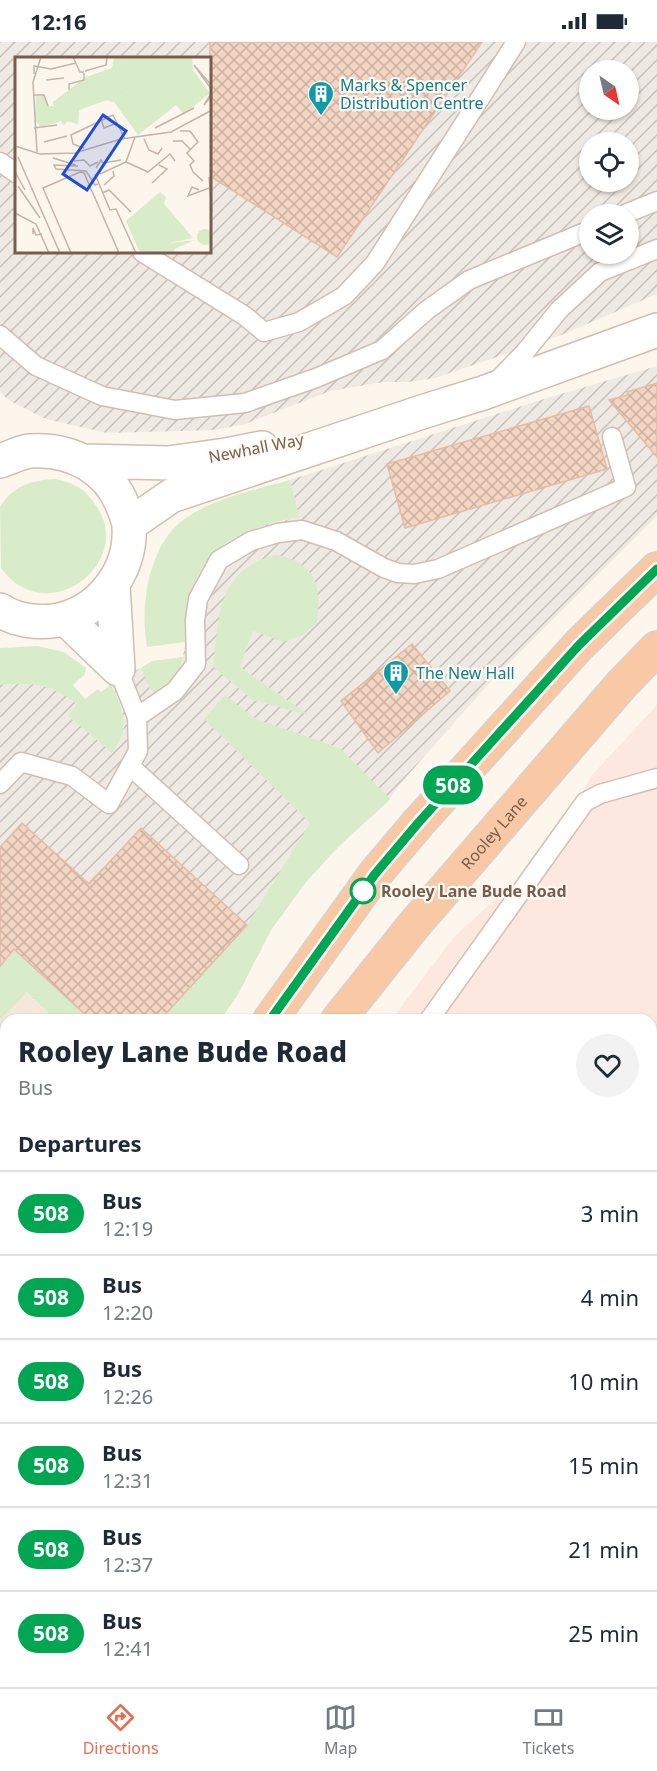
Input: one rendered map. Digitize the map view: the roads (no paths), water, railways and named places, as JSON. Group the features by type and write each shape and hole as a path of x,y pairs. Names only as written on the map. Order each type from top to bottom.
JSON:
{"highway":[{"path":"274,1014 375,874 419,822 579,645 657,569"},
{"name":"Rooley Lane","path":"343,1014 414,924 622,684 657,648"}],"street":[{"name":"Newhall Way","path":"129,525 171,496 483,393 657,330"},
{"name":"Newhall Way","path":"622,343 657,339"},
{"name":"Newhall Way","path":"85,461 168,463 226,455 425,411"},
{"path":"0,433 14,456"},
{"name":"Newhall Way","path":"2,614 40,622 66,619 93,606 113,585 126,557 129,525 119,493 85,461 65,453 14,456"},
{"path":"113,585 118,669"},
{"path":"66,619 118,669"}],"lane":[{"path":"145,254 245,316 264,332 299,322 344,296 375,263 516,42"},
{"path":"0,162 15,172"},
{"path":"639,209 657,201"},
{"path":"0,335 36,366 102,396 175,410 245,403 316,378 382,350 427,310 469,280 579,235"},
{"path":"483,393 510,369 559,310 600,272 657,249"},
{"path":"137,717 175,691 196,664 195,620 198,599 219,560 250,541 278,533 302,530 336,541 384,568 398,573 414,574 438,568 626,487 612,437"},
{"path":"0,783 21,762 72,776 110,804 138,751 137,717 118,669"},
{"path":"130,766 239,865"},
{"path":"433,1014 585,802 600,794 657,778"}],"place":[{"name":"Marks & Spencer Distribution Centre","path":"321,117"},
{"name":"The New Hall","path":"396,696"},
{"name":"Rooley Lane Bude Road","path":"363,891"}]}
